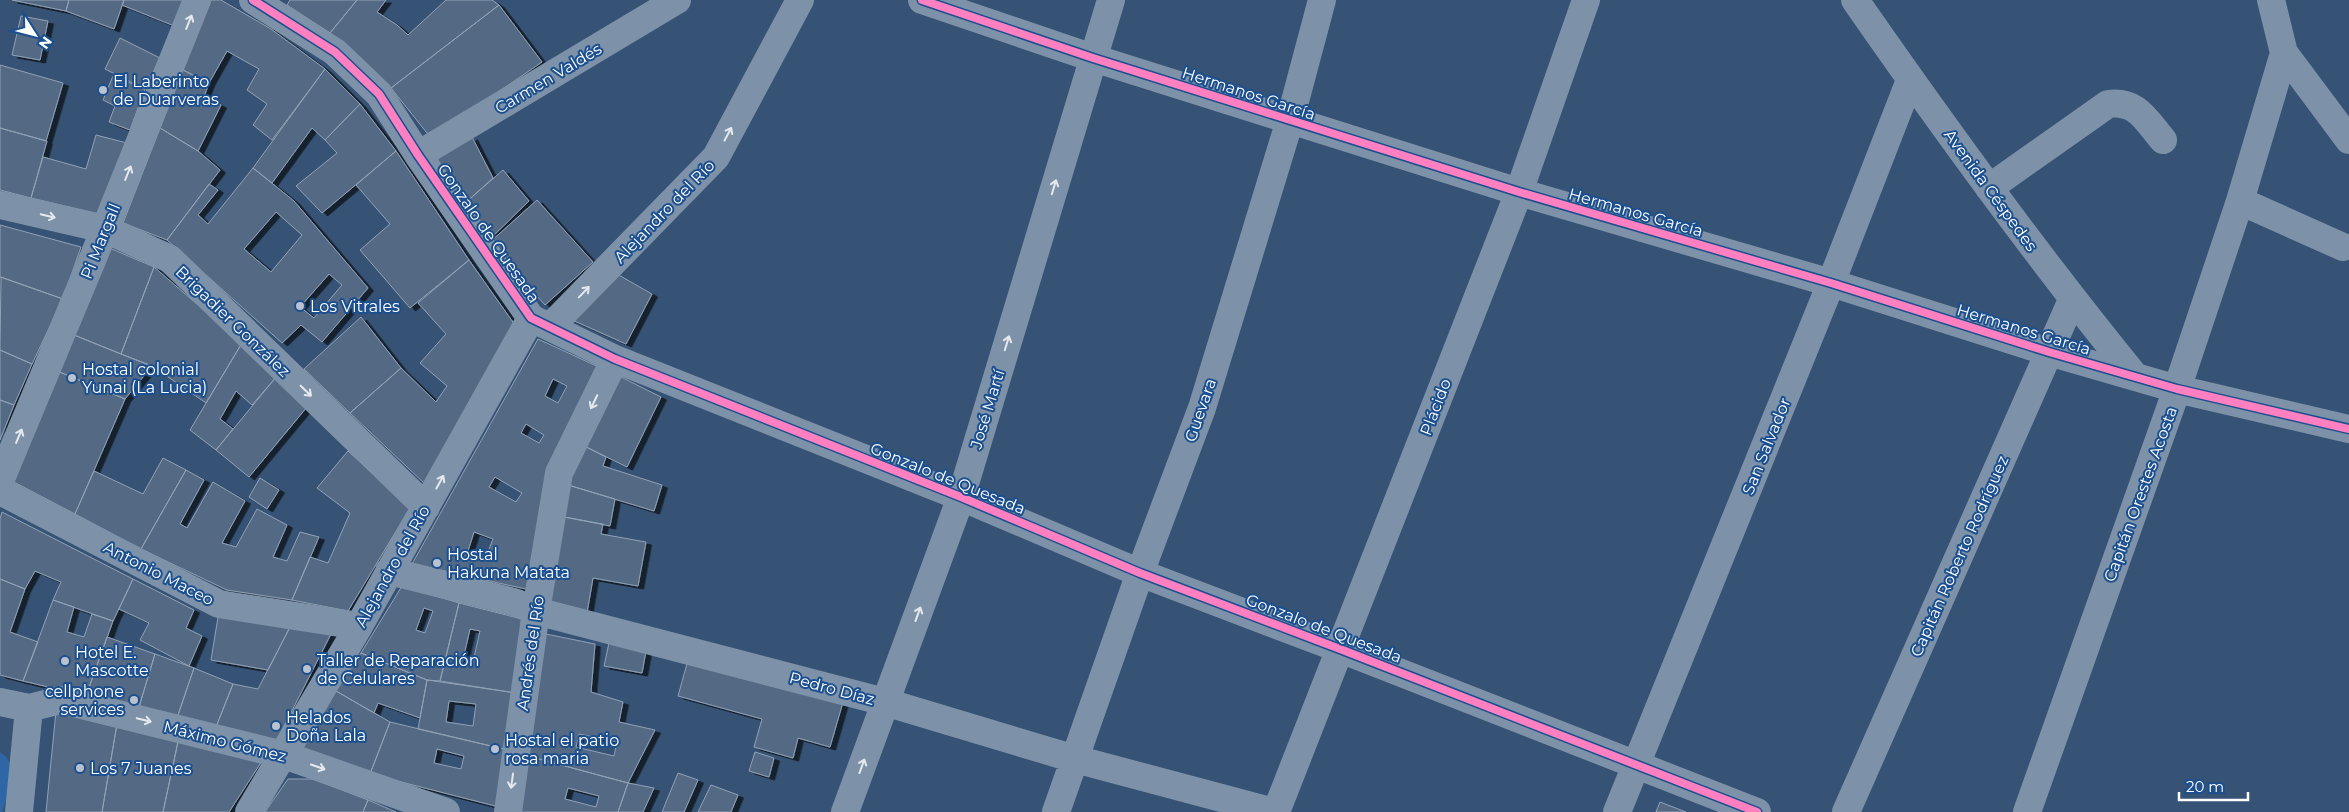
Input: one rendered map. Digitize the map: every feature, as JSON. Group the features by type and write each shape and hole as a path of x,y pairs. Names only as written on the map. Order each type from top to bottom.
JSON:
{"street":[{"name":"Pi Margall","path":"0,481 105,229 197,0"},
{"name":"Gonzalo de Quesada","path":"253,0 335,52 378,94 418,155 541,322 615,359 961,497 1140,573 1757,812"},
{"name":"Carmen Valdés","path":"418,155 677,0"},
{"name":"Alejandro del Río","path":"249,812 359,626 426,507 541,322 716,157 800,0"},
{"name":"Hermanos García","path":"922,0 1092,58 1519,192 1831,283 2050,352 2177,389 2349,429"},
{"name":"José Martí","path":"845,812 961,497 1111,0"},
{"name":"Guevara","path":"1056,812 1140,573 1202,408 1290,120 1322,0"},
{"name":"Plácido","path":"1275,812 1519,192 1586,0"},
{"name":"Avenida Céspedes","path":"1855,0 1910,80 2072,300 2134,375"},
{"path":"2271,0 2284,53 2349,140"},
{"name":"Capitán Orestes Acosta","path":"2027,812 2177,389 2240,201 2284,53"},
{"name":"San Salvador","path":"1617,812 1831,283 1910,80"},
{"path":"1989,188 2108,104 2122,102 2135,108 2163,140"},
{"path":"2240,201 2343,247"},
{"name":"Brigadier González","path":"0,205 105,229 170,259 426,507"},
{"name":"Capitán Roberto Rodríguez","path":"1846,812 2072,300"},
{"name":"Andrés del Río","path":"508,812 536,611 558,473 615,359"},
{"name":"Antonio Maceo","path":"0,491 219,604 359,626"},
{"name":"Pedro Díaz","path":"389,571 514,602 536,611 885,702 1075,759 1275,812"},
{"name":"Máximo Gómez","path":"0,702 29,708 61,700 284,755 446,812"},
{"path":"19,812 29,708"}],"shaded area":[{"path":"0,752 7,758 12,772 10,788 2,812 0,812"}],"building":[{"path":"12,0 69,0 66,11"},
{"path":"69,0 124,0 114,29 66,11"},
{"path":"124,0 186,0 177,27 122,5"},
{"path":"211,0 221,0 271,29 325,69 272,140 253,125 267,104 247,90 259,69 227,51 209,83 181,69"},
{"path":"290,0 357,0 330,33 287,5"},
{"path":"357,0 386,0 377,12 408,35 446,0 492,0 499,5 391,88 330,33"},
{"path":"499,5 542,62 431,138 391,88"},
{"path":"21,16 48,21 40,60 12,55"},
{"path":"120,38 160,58 145,89 105,69"},
{"path":"0,65 63,83 46,141 0,128"},
{"path":"181,69 209,83 204,97 221,105 198,151 160,128"},
{"path":"325,69 360,104 325,140 312,128 272,183 253,168"},
{"path":"113,76 145,89 130,130 109,122 115,106 103,100"},
{"path":"360,104 396,151 322,213 296,186 337,153 325,140"},
{"path":"0,128 47,141 31,198 0,190"},
{"path":"160,128 198,151 220,170 167,240 123,223"},
{"path":"96,135 127,143 102,215 31,198 43,157 86,169"},
{"path":"472,137 493,178 464,204 435,158"},
{"path":"396,151 469,260 410,308 360,250 390,224 356,185"},
{"path":"253,168 294,201 368,288 322,342 301,325 282,343 167,240 209,184 218,190 198,215 208,224","holes":["276,212 302,235 271,272 244,249","329,274 342,285 314,318 300,307"]},
{"path":"503,170 529,201 489,240 464,204"},
{"path":"537,200 593,262 545,305 489,243"},
{"path":"0,225 81,247 63,299 0,277"},
{"path":"107,247 154,267 121,354 74,335"},
{"path":"469,260 515,325 425,484 350,413 401,368 436,402 447,386 420,363 446,334 418,303"},
{"path":"154,267 242,343 206,403 152,366 121,354"},
{"path":"617,274 652,294 626,344 570,319"},
{"path":"1,277 63,299 32,364 0,350"},
{"path":"361,317 401,368 350,413 304,369"},
{"path":"74,335 152,366 125,399 57,371"},
{"path":"538,339 603,369 526,589 412,564","holes":["553,379 567,386 558,403 545,396","526,424 544,435 539,443 521,433","495,477 522,493 516,502 489,487","474,532 493,539 486,557 468,551"]},
{"path":"242,343 277,376 252,405 236,391 220,419 233,429 216,450 190,430"},
{"path":"0,350 32,364 14,405 0,400"},
{"path":"57,371 125,399 75,514 12,481"},
{"path":"615,374 661,397 627,467 580,444"},
{"path":"277,376 307,407 249,477 216,450"},
{"path":"0,400 14,405 0,440"},
{"path":"580,444 606,457 603,466 662,485 654,511 568,485"},
{"path":"348,451 410,508 348,611 292,600 310,557 328,563 350,513 317,488"},
{"path":"163,458 186,470 141,549 75,514 94,471 143,494"},
{"path":"186,470 204,480 180,524 187,528 213,482 245,501 222,543 236,547 257,509 287,525 273,557 287,561 300,532 319,537 292,600 227,590 141,549"},
{"path":"260,478 279,490 267,509 249,497"},
{"path":"568,485 615,499 610,526 559,516"},
{"path":"2,512 133,579 113,621 53,600 61,582 35,571 25,589 0,579 0,519"},
{"path":"559,516 603,524 601,534 646,542 638,586 593,578 587,613 542,606"},
{"path":"0,579 25,589 10,632 38,642 23,681 0,675"},
{"path":"133,579 194,610 186,628 202,636 189,666 140,640 149,623 119,609"},
{"path":"402,586 459,603 440,681 427,680 361,653","holes":["424,608 433,611 425,633 416,630"]},
{"name":"Hotel E. Mascotte","path":"53,600 74,607 67,632 84,637 92,614 113,621 86,696 23,681"},
{"path":"459,603 522,619 516,693 440,681","holes":["470,629 480,631 472,666 462,664"]},
{"path":"218,617 290,627 268,670 211,660"},
{"path":"290,627 331,634 276,742 216,727 233,684 258,689"},
{"path":"541,633 595,644 591,692 623,702 619,722 655,730 628,783 528,756","holes":["579,734 617,742 614,756 576,747"]},
{"path":"107,637 155,654 139,707 86,696"},
{"path":"609,643 646,651 642,673 604,666"},
{"path":"361,653 427,680 420,718 378,703 374,713 336,691"},
{"path":"155,654 194,668 177,718 139,707"},
{"path":"688,660 843,702 830,747 798,738 793,758 754,747 762,719 678,696"},
{"path":"194,668 233,684 216,727 177,718"},
{"path":"427,680 516,693 508,750 418,729","holes":["449,701 476,704 473,726 446,722"]},
{"path":"336,691 390,722 370,774 302,750"},
{"name":"Los 7 Juanes","path":"56,711 117,724 102,812 46,812"},
{"path":"390,722 508,750 499,807 370,774","holes":["437,749 464,756 461,769 434,763"]},
{"path":"117,724 179,737 163,812 102,812"},
{"path":"179,737 262,761 229,812 163,812"},
{"path":"755,752 774,758 769,777 749,771"},
{"path":"528,756 628,783 618,812 517,812","holes":["568,788 599,796 596,807 565,799"]},
{"path":"678,773 698,780 684,812 662,812"},
{"path":"288,779 313,779 368,800 363,812 265,812"},
{"path":"628,783 654,788 643,812 618,812"},
{"path":"711,785 738,795 731,812 698,812"},
{"path":"368,800 396,812 363,812"},
{"path":"1660,802 1686,812 1656,812"}],"cycle path":[{"path":"253,0 335,52 379,94 418,155 531,318 615,359 961,497 1140,573 1757,812"},
{"path":"922,0 1093,58 1519,192 1831,283 2049,352 2177,389 2349,429"}],"place":[{"name":"El Laberinto de Duarveras","path":"103,90"},
{"name":"Los Vitrales","path":"300,306"},
{"name":"Hostal colonial Yunai (La Lucia)","path":"72,378"},
{"name":"Hostal Hakuna Matata","path":"437,563"},
{"name":"Hotel E. Mascotte","path":"65,661"},
{"name":"Taller de Reparación de Celulares","path":"307,669"},
{"name":"cellphone services","path":"134,700"},
{"name":"Helados Doña Lala","path":"276,726"},
{"name":"Hostal el patio rosa maria","path":"495,749"},
{"name":"Los 7 Juanes","path":"80,768"}]}
